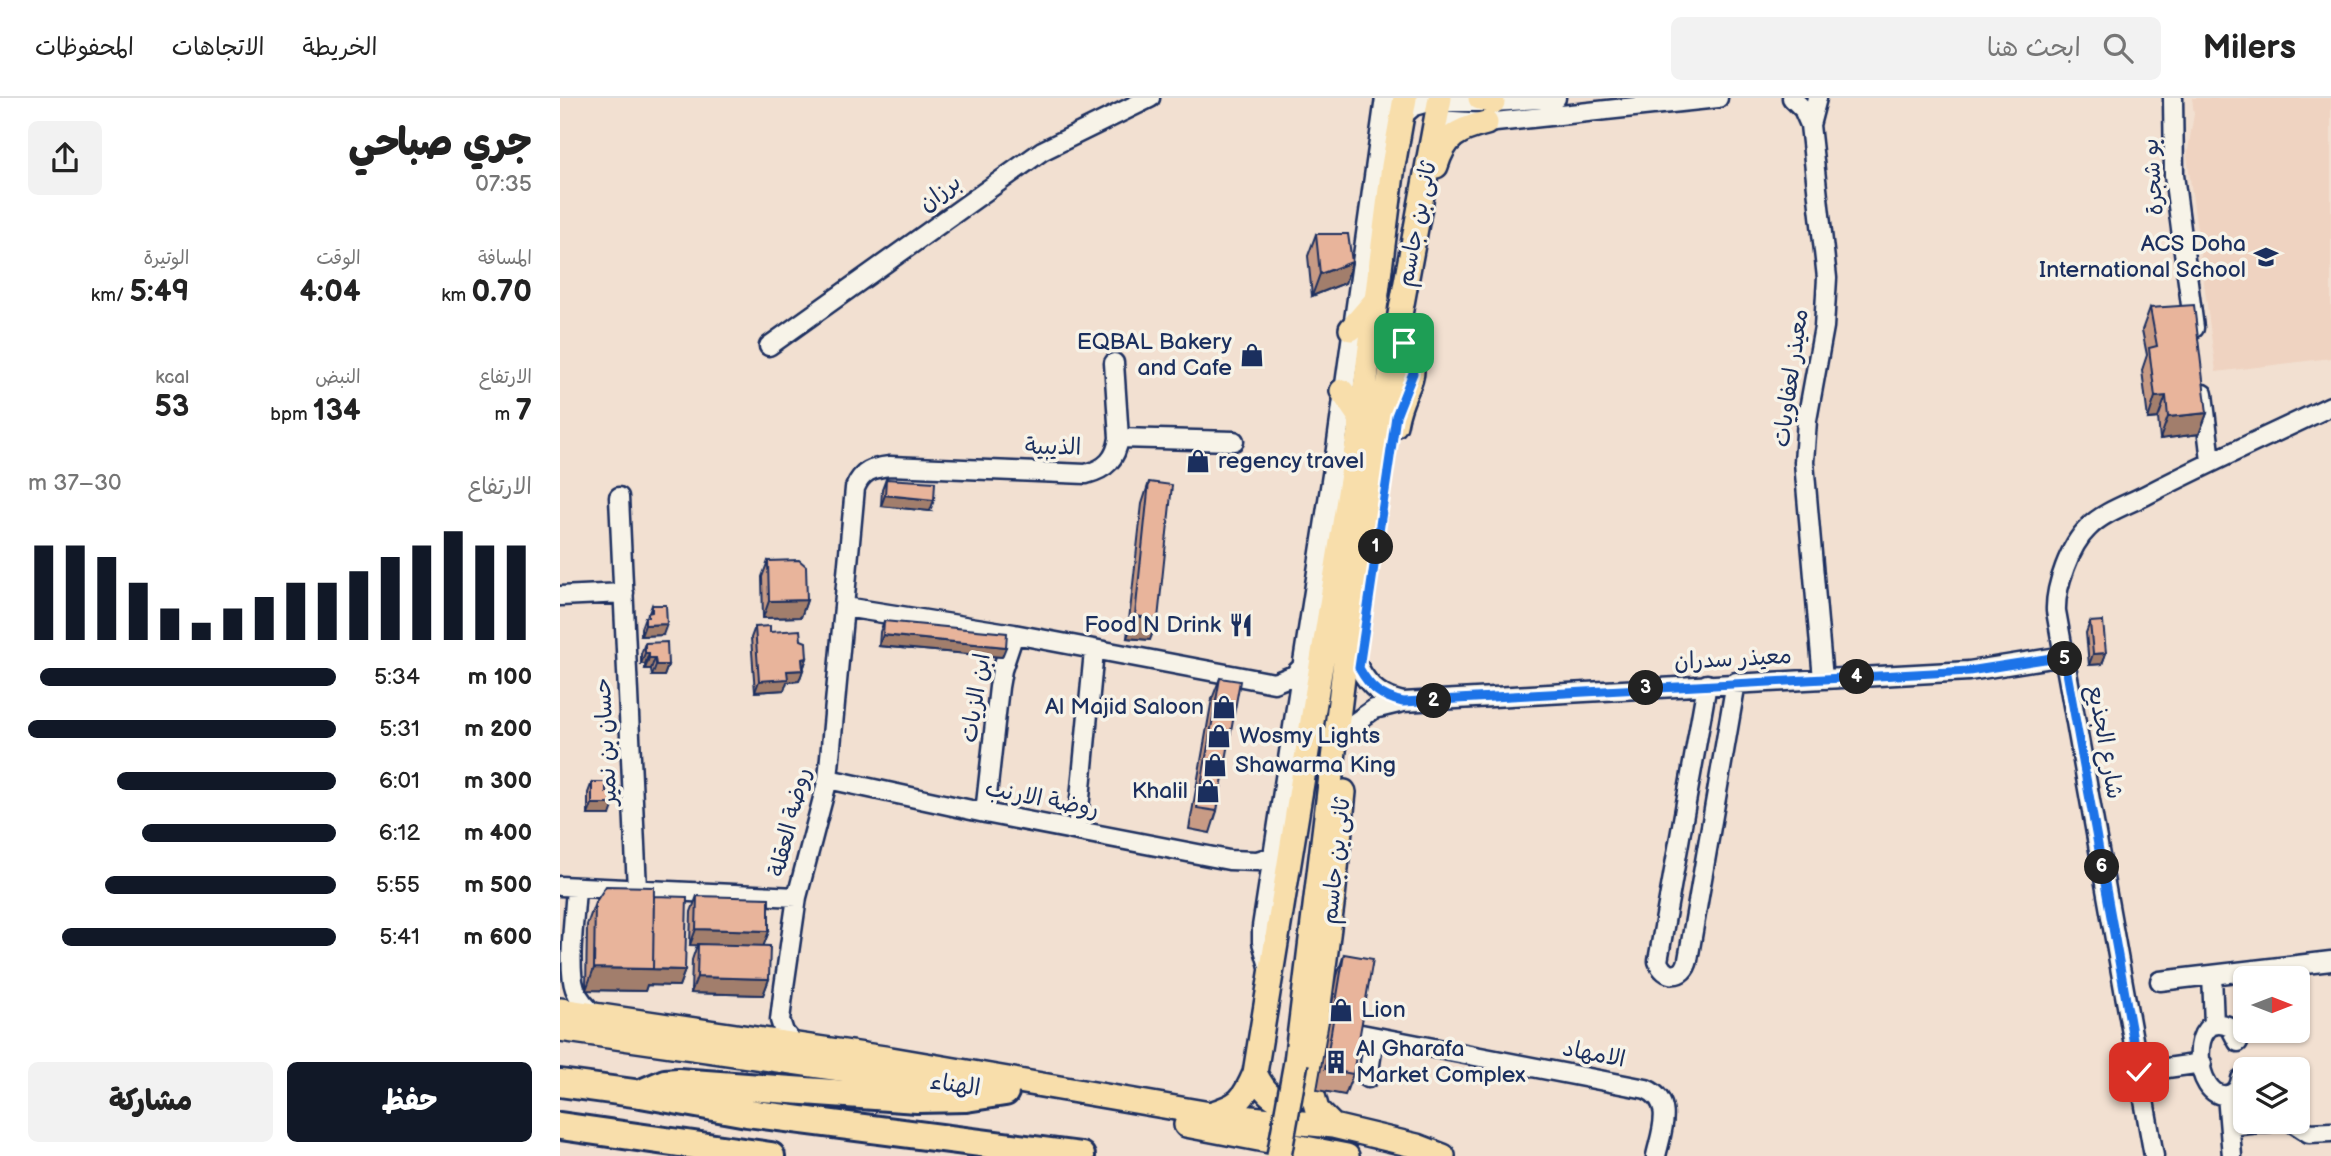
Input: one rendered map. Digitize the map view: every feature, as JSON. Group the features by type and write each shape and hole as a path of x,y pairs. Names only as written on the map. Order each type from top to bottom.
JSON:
{"highway":[{"path":"641,1094 652,1087 678,1082 917,1099 966,1098 1005,1093"},
{"path":"560,1083 761,1114 1081,1156"},
{"path":"560,1125 771,1156"}],"main road":[{"name":"ثانى بن جاسم","path":"1210,1114 1238,1103 1245,1095 1255,1073 1361,419 1393,166 1424,105"},
{"name":"ثانى بن جاسم","path":"1333,1126 1317,1110 1309,1081 1322,1026 1350,726 1396,416 1413,373 1412,361 1397,331 1421,207 1424,105"},
{"path":"1404,290 1416,258 1441,148 1486,108"},
{"path":"1393,166 1406,161 1414,166 1421,207"},
{"path":"1351,329 1377,299"},
{"path":"1279,1156 1296,1062 1343,673 1397,331"},
{"path":"1342,391 1361,419"},
{"path":"560,1010 794,1044 1210,1114 1333,1126 1417,1146 1443,1156"},
{"name":"الهناء","path":"560,1029 1059,1101 1348,1156"},
{"path":"1255,1073 1270,1097 1282,1101 1294,1099 1304,1092 1309,1081"}],"street":[{"name":"برزان","path":"769,346 1042,151 1150,98"},
{"name":"ثانى بن جاسم","path":"1270,971 1261,936 1336,449 1385,98"},
{"path":"1486,108 1556,98"},
{"path":"1424,105 1486,108 1718,98"},
{"name":"معيذر لعفاويات","path":"1792,98 1803,109 1810,125 1827,278 1824,327 1808,419 1804,462 1823,679"},
{"name":"معيذر لعفاويات","path":"1810,125 1818,98"},
{"name":"بو شجرة","path":"2173,98 2174,175 2197,349"},
{"path":"1114,363 1119,438 1234,442"},
{"path":"2201,375 2211,461"},
{"name":"شارع الجذيع","path":"2154,1156 2056,611 2057,594 2068,561 2080,537 2098,520 2211,461 2331,406"},
{"name":"الذيبية","path":"890,466 1086,474 1111,463 1119,438"},
{"name":"روضة العقلة","path":"794,1044 784,1032 780,1020 797,897 828,779 855,488 866,471 890,466"},
{"name":"حسان بن نمير","path":"619,497 637,889"},
{"path":"560,596 624,593"},
{"path":"845,607 1014,634 1274,683 1294,675 1301,668"},
{"name":"ابن الزيات","path":"985,813 999,687 1014,634"},
{"path":"1077,831 1094,651"},
{"name":"معيذر سدران","path":"1350,726 1374,709 1403,702 1969,671 2064,656"},
{"name":"معيذر سدران","path":"1359,668 1376,692 1403,702"},
{"path":"1707,684 1658,961 1666,974 1674,976 1686,967 1737,682"},
{"path":"1274,683 1291,700 1296,712"},
{"path":"1696,748 1724,754"},
{"name":"روضة الارنب","path":"828,779 985,813 1229,860 1248,862 1273,856"},
{"path":"1680,837 1708,843"},
{"name":"روضة الارنب","path":"1248,862 1270,878"},
{"path":"596,1016 583,1003 575,988 568,887 797,897"},
{"path":"2160,981 2331,961"},
{"path":"560,989 572,970"},
{"path":"2212,975 2214,1025"},
{"path":"2233,1033 2230,1027 2214,1025 2206,1029 2202,1036 2202,1063 2206,1084 2214,1092 2227,1095 2233,1091"},
{"name":"الامهاد","path":"1356,1033 1654,1092 1664,1104 1665,1112 1656,1156"},
{"path":"1368,1078 1374,1037"},
{"path":"2139,1072 2202,1063"},
{"path":"2227,1095 2232,1156"},
{"path":"2310,1133 2331,1132"}],"shaded area":[{"name":"ACS Doha International School","path":"2192,98 2331,98 2331,358 2216,372 2187,156 2194,114"}],"building":[{"path":"1316,234 1348,234 1352,262 1320,274"},
{"path":"2194,305 2207,413 2168,417 2166,396 2155,397 2149,348 2157,346 2150,308"},
{"path":"886,479 935,482 934,500 885,495"},
{"path":"1149,482 1172,485 1158,619 1135,616"},
{"path":"799,560 806,566 807,600 769,601 768,561"},
{"path":"652,605 666,605 667,624 645,625 645,617 652,612"},
{"path":"884,621 1007,633 1006,647 883,635"},
{"path":"2103,621 2106,653 2093,654 2090,622"},
{"path":"770,626 770,632 800,630 801,640 806,642 807,658 802,659 803,670 787,671 788,679 759,681 755,627"},
{"path":"667,642 668,665 656,665 655,658 649,658 649,653 645,653 645,643"},
{"path":"1220,678 1240,681 1217,811 1197,808"},
{"path":"592,782 606,782 606,792 614,792 614,804 592,804"},
{"path":"606,886 654,887 653,969 594,968 595,903"},
{"path":"654,896 687,897 685,970 653,969"},
{"path":"697,896 769,898 769,931 696,929"},
{"path":"698,944 770,946 769,979 697,977"},
{"name":"Al Gharafa Market Complex","path":"1344,954 1373,959 1353,1074 1325,1069"}],"place":[{"name":"ACS Doha International School","path":"2266,257"},
{"name":"EQBAL Bakery and Cafe","path":"1252,355"},
{"name":"regency travel","path":"1198,461"},
{"name":"Food N Drink","path":"1241,625"},
{"name":"Al Majid Saloon","path":"1224,707"},
{"name":"Wosmy Lights","path":"1219,736"},
{"name":"Shawarma King","path":"1215,765"},
{"name":"Khalil","path":"1208,791"},
{"name":"Lion","path":"1341,1010"},
{"name":"Al Gharafa Market Complex","path":"1336,1062"}],"route":[{"path":"1404,343 1412,361 1413,373 1396,416 1359,668 1376,692 1403,702 1969,671 2064,656 2139,1072"}]}
